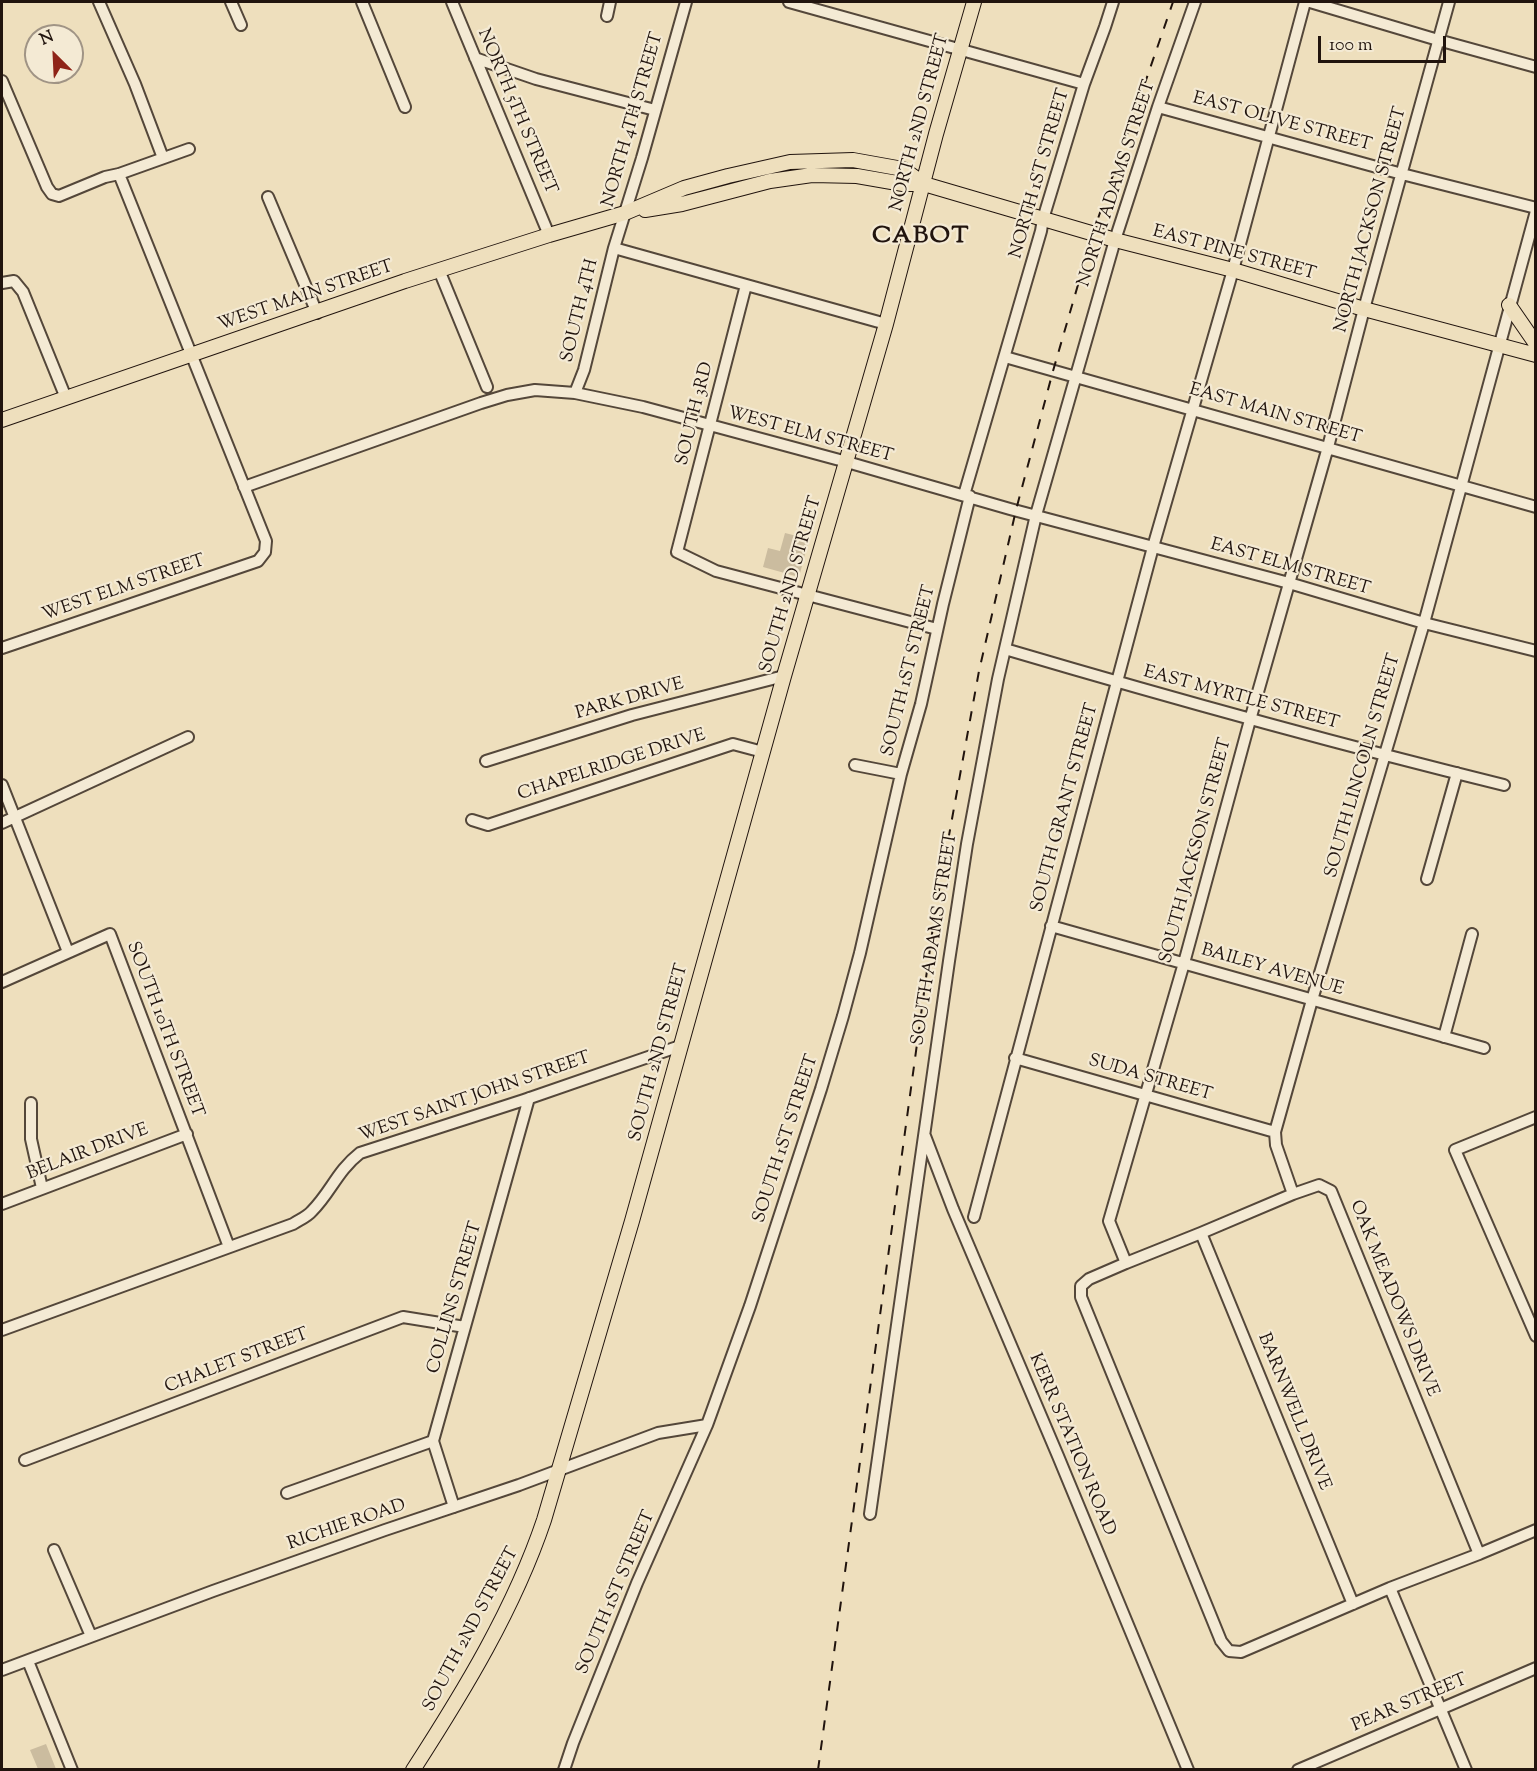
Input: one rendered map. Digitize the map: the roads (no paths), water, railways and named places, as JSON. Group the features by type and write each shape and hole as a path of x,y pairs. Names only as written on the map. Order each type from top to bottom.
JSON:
{"main road":[{"name":"NORTH 2ND STREET","path":"886,324 974,2"},
{"name":"WEST MAIN STREET","path":"2,420 439,270 625,213 682,204 771,181 812,175 857,176 903,184 924,184"},
{"name":"EAST PINE STREET","path":"924,184 1115,240 1233,270 1364,309 1536,355"},
{"path":"1509,305 1536,344"},
{"name":"SOUTH 2ND STREET","path":"413,1770 450,1713 503,1615 535,1549 632,1221 784,676 886,324"}],"street":[{"path":"99,2 135,84 163,158"},
{"path":"231,2 241,25"},
{"path":"362,2 405,107"},
{"name":"NORTH 5TH STREET","path":"452,2 549,235"},
{"path":"607,16 610,2"},
{"name":"NORTH 4TH STREET","path":"614,248 686,2"},
{"path":"789,2 829,7 960,49 1084,84"},
{"name":"NORTH 1ST STREET","path":"1005,357 1043,219 1084,84 1113,2"},
{"name":"NORTH ADAMS STREET","path":"1076,377 1115,240 1158,106 1195,2"},
{"name":"SOUTH GRANT STREET","path":"974,1217 1153,547 1233,270 1305,2"},
{"path":"1310,2 1536,66"},
{"name":"NORTH JACKSON STREET","path":"1328,447 1449,2"},
{"path":"475,58 536,79 655,110"},
{"path":"2,81 47,188 52,194 60,196 105,177 189,149"},
{"name":"EAST OLIVE STREET","path":"1158,106 1536,209"},
{"path":"119,174 244,487"},
{"path":"268,197 317,313"},
{"name":"SOUTH LINCOLN STREET","path":"1293,1194 1276,1145 1275,1132 1424,623 1536,209"},
{"path":"614,248 886,324"},
{"name":"SOUTH 4TH","path":"577,388 584,370 614,248"},
{"path":"439,270 487,387"},
{"path":"2,283 14,281 23,292 66,398"},
{"name":"SOUTH 3RD","path":"746,285 677,552 717,571 808,594"},
{"name":"EAST MAIN STREET","path":"1005,357 1536,507"},
{"name":"SOUTH 1ST STREET","path":"564,1770 637,1583 707,1425 753,1295 843,1016 901,774 921,704 967,496 1005,357"},
{"name":"SOUTH ADAMS STREET","path":"870,1514 935,1050 967,844 992,708 1036,514 1076,377"},
{"name":"WEST ELM STREET","path":"2,648 258,561 265,552 266,541 244,487 481,403 535,390 577,388 1036,514"},
{"name":"SOUTH JACKSON STREET","path":"1126,1263 1109,1221 1184,963 1328,447"},
{"name":"EAST ELM STREET","path":"1036,514 1289,583 1424,623 1536,651"},
{"path":"808,594 937,629"},
{"name":"EAST MYRTLE STREET","path":"1005,649 1250,720 1504,785"},
{"name":"PARK DRIVE","path":"486,761 632,715 784,676"},
{"path":"2,823 188,737"},
{"name":"CHAPELRIDGE DRIVE","path":"472,820 488,825 733,744 763,752"},
{"path":"855,765 901,774"},
{"path":"1427,879 1457,774"},
{"path":"2,785 68,952 2,981"},
{"name":"BAILEY AVENUE","path":"1051,926 1484,1048"},
{"name":"SOUTH 10TH STREET","path":"68,952 110,934 229,1247"},
{"path":"1444,1037 1472,934"},
{"name":"WEST SAINT JOHN STREET","path":"2,1330 292,1224 310,1213 326,1196 335,1178 347,1163 360,1153 680,1046"},
{"name":"SUDA STREET","path":"1015,1058 1275,1132"},
{"name":"COLLINS STREET","path":"433,1441 529,1098"},
{"path":"31,1103 31,1139 42,1188"},
{"path":"1536,1117 1455,1150 1536,1336"},
{"name":"KERR STATION ROAD","path":"924,1133 935,1166 1188,1770"},
{"name":"BELAIR DRIVE","path":"2,1204 187,1134"},
{"name":"OAK MEADOWS DRIVE","path":"1319,1185 1331,1191 1479,1554 1390,1588 1241,1652 1229,1651 1221,1641 1081,1297 1081,1286 1089,1279 1126,1263 1293,1194 1319,1185"},
{"name":"BARNWELL DRIVE","path":"1201,1233 1353,1604"},
{"name":"CHALET STREET","path":"25,1460 403,1317 465,1327"},
{"name":"RICHIE ROAD","path":"2,1670 213,1591 560,1470 658,1433 707,1425"},
{"path":"287,1493 433,1441 454,1507"},
{"path":"1479,1554 1536,1530"},
{"path":"54,1550 91,1636"},
{"path":"1390,1588 1466,1770"},
{"path":"28,1661 72,1770"},
{"name":"PEAR STREET","path":"1298,1770 1536,1668"}],"railway":[{"path":"818,1770 935,912 979,671 1016,510 1093,233 1173,2"}],"district":[{"name":"CABOT","path":"921,238"}]}
